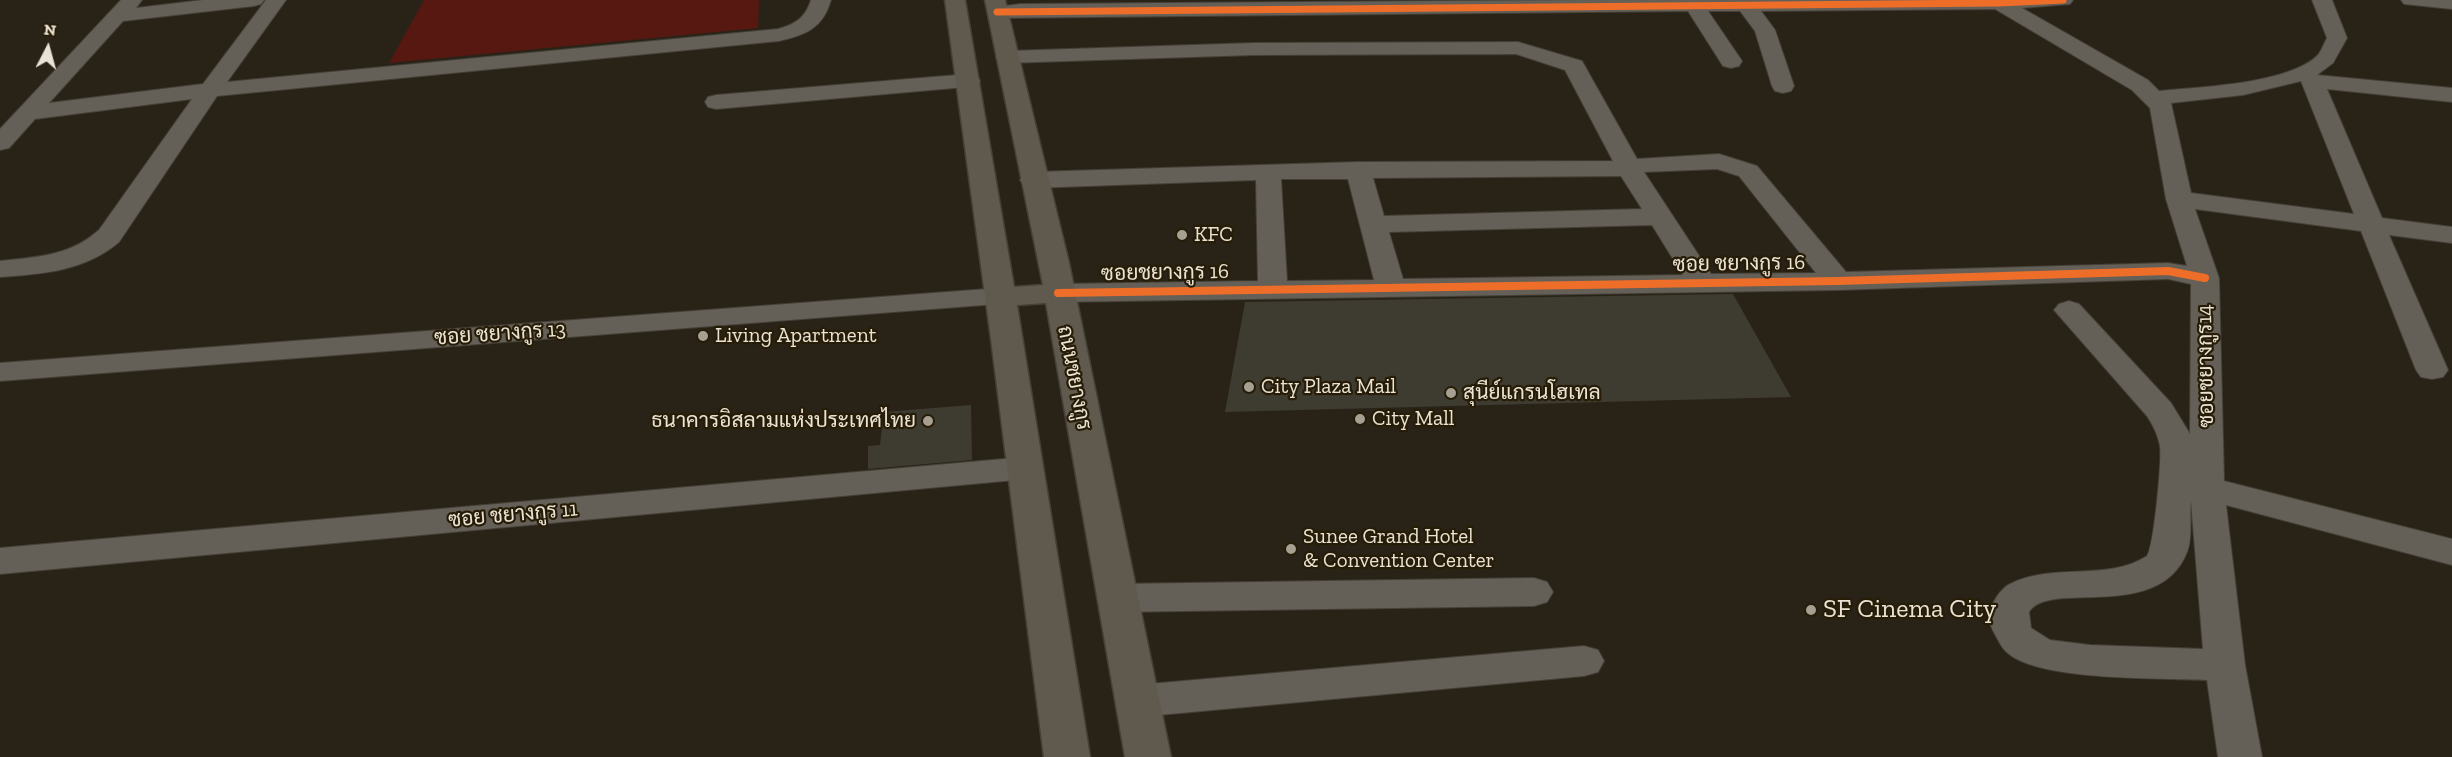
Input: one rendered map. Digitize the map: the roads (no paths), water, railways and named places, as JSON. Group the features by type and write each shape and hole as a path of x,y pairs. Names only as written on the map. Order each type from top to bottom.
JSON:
{"main road":[{"path":"955,0 969,81 1067,757"},
{"name":"ถนนชยางกูร","path":"996,6 1033,180 1054,263 1148,757"},
{"path":"1000,297 1058,293"}],"street":[{"path":"0,143 132,0"},
{"path":"117,16 254,0"},
{"path":"0,269 75,259 109,237 210,90 276,0"},
{"path":"27,113 210,90 779,35 805,27 817,16 820,0"},
{"path":"996,6 1044,9 1660,2 1694,5 1746,5 2063,0"},
{"path":"1996,1 2140,85 2155,98 2226,91 2296,77 2311,70 2326,59 2337,38 2322,0"},
{"path":"2411,0 2452,3"},
{"path":"1694,5 1731,61"},
{"path":"1746,5 1765,30 1784,86"},
{"path":"1007,57 1254,49 1518,48 1574,66 1629,168 1702,283"},
{"path":"716,102 969,81"},
{"path":"2432,370 2312,81 2452,95"},
{"name":"ซอยชยางกูร14","path":"2155,98 2161,106 2179,198 2205,278 2207,488 2225,665 2240,757"},
{"path":"1033,180 1358,170 1629,168 1649,164 1719,161 1748,171 1838,281"},
{"path":"1358,170 1390,288"},
{"path":"1268,172 1273,289"},
{"path":"2179,198 2452,234"},
{"path":"1373,224 1661,217"},
{"name":"ซอย ชยางกูร 16","path":"1273,289 1838,281 2168,271 2205,278"},
{"name":"ซอยชยางกูร 16","path":"1058,293 1273,289"},
{"name":"ซอย ชยางกูร 13","path":"0,372 1000,297"},
{"path":"2069,310 2160,410 2172,429 2179,450 2169,552 2161,567 2145,576 2127,580 2052,587 2025,593 2015,600 2009,610 2008,620 2024,645 2048,654 2086,660 2225,665"},
{"name":"ซอย ชยางกูร 11","path":"0,561 1026,468"},
{"path":"2207,488 2452,552"},
{"path":"1117,598 1534,592"},
{"path":"1137,701 1584,661"}],"place":[{"name":"KFC","path":"1182,235"},
{"name":"Living Apartment","path":"703,336"},
{"name":"City Plaza Mail","path":"1249,387"},
{"name":"สุนีย์แกรนโฮเทล","path":"1451,393"},
{"name":"City Mall","path":"1360,419"},
{"name":"ธนาคารอิสลามแห่งประเทศไทย","path":"928,421"},
{"name":"Sunee Grand Hotel & Convention Center","path":"1291,549"},
{"name":"SF Cinema City","path":"1811,610"}]}
